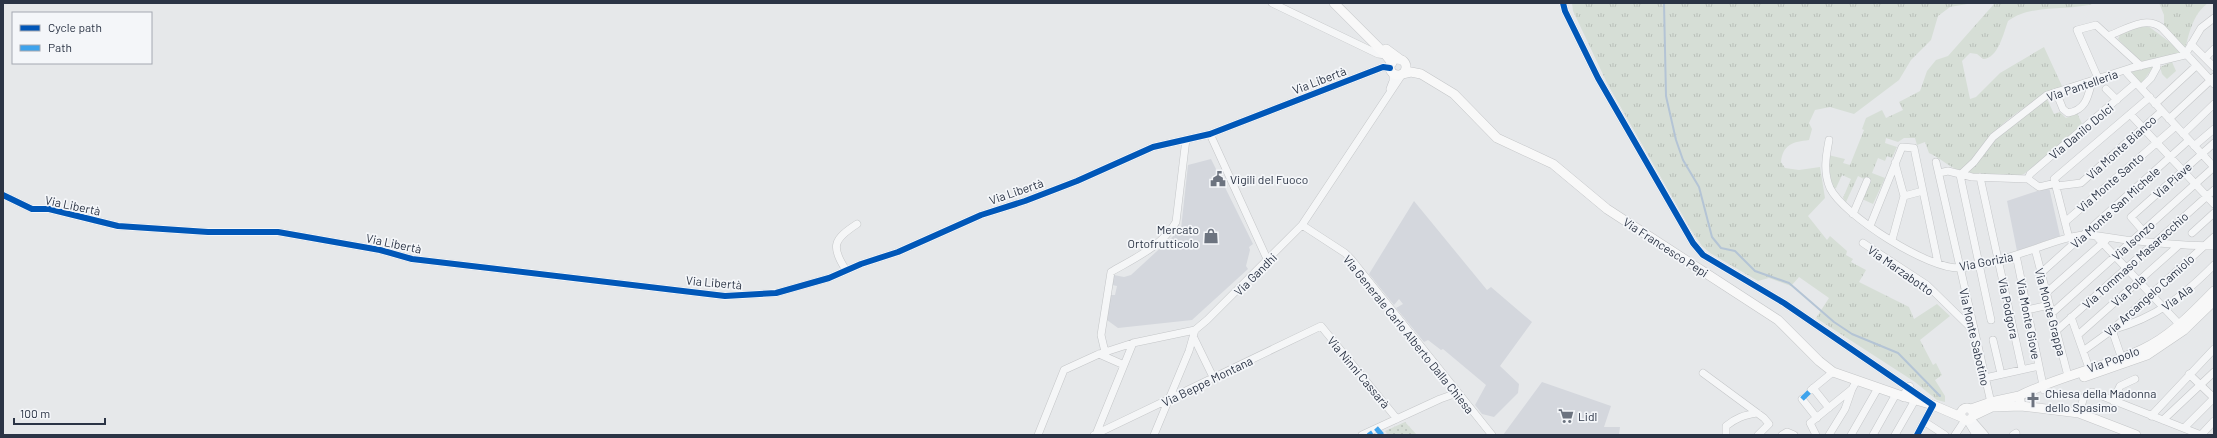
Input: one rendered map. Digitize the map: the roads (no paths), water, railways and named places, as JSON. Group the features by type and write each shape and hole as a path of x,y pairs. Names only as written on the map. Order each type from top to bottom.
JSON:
{"main road":[{"path":"1334,3 1386,55 1398,70 1421,74 1441,85"},
{"path":"1360,29 1402,61 1428,73 1441,85"},
{"path":"1398,70 1405,65 1402,61"},
{"name":"Via Francesco Pepi","path":"1441,85 1467,105 1486,128 1497,138 1553,164 1607,209 1778,320 1819,361 1833,372 1967,417"},
{"name":"Via Popolo","path":"2043,387 2122,360 2143,349 2180,325 2214,291"},
{"name":"Via Popolo","path":"2043,387 2089,368 2147,355 2184,330 2214,301"},
{"path":"1900,395 1909,387"},
{"path":"1967,417 1990,401 2019,396 2043,387"},
{"path":"2019,396 2021,406"},
{"path":"1990,401 2079,413 2136,435"}],"street":[{"path":"1272,3 1382,55 1386,55"},
{"path":"1563,3 1565,11 1598,78 1694,243 1703,255 1758,289 1784,303 1909,387 1933,405 1917,435"},
{"path":"2185,55 2201,28 2214,18"},
{"path":"2108,36 2125,28 2148,22 2155,23 2196,66 2213,80 2169,119"},
{"path":"2056,92 2063,109 2068,113 2074,112 2085,104 2095,80 2077,30 2096,25 2142,66"},
{"path":"1361,45 1369,45 1371,41"},
{"path":"2191,44 2214,67"},
{"path":"2204,58 2214,49"},
{"name":"Via Pantelleria","path":"1960,174 1974,162 1993,137 2047,94 2185,55"},
{"name":"Via Danilo Dolci","path":"2028,179 2030,174 2117,100 2150,78 2157,67 2156,63"},
{"path":"2155,104 2196,66"},
{"name":"Via Libertà","path":"3,195 32,209 49,209 118,226 208,232 278,232 380,250 412,259 725,296 776,293 799,288 898,252 981,214 1025,201 1077,181 1153,147 1210,134 1383,67 1398,70"},
{"path":"1386,98 1398,70"},
{"path":"1386,98 1398,70"},
{"path":"2127,73 2214,167"},
{"path":"2106,89 2117,100"},
{"name":"Via Gandhi","path":"1195,334 1302,225 1386,98"},
{"path":"2069,238 2054,179 2150,98"},
{"path":"2183,134 2214,104"},
{"name":"Via Monte Bianco","path":"1939,173 1948,171 1980,177 2028,179 2034,186 2039,187 2056,184 2081,183 2162,111"},
{"path":"2130,114 2214,204"},
{"name":"Via Monte Santo","path":"2065,222 2176,126"},
{"path":"2194,146 2214,129"},
{"path":"1210,134 1268,261"},
{"path":"1102,353 1101,335 1111,272 1155,246 1171,231 1176,222 1186,139"},
{"name":"Via Gorizia","path":"1829,140 1825,166 1826,178 1835,197 1853,214 1918,257 1960,268 1998,260 2083,235 2096,236 2105,240"},
{"name":"Via Monte San Michele","path":"2041,273 2189,140"},
{"name":"Via Piave","path":"2143,231 2131,218 2214,143"},
{"path":"1870,226 1902,147 1914,148 1938,263"},
{"name":"Via Monte Sabotino","path":"1936,162 1990,401"},
{"path":"1892,240 1904,196 1895,163"},
{"name":"Via Isonzo","path":"2051,314 2214,167"},
{"path":"1960,174 1991,320"},
{"name":"Via Podgora","path":"1980,177 2022,370"},
{"path":"1853,214 1867,181"},
{"name":"Via Tommaso Masaracchio","path":"2056,331 2214,190"},
{"path":"1904,196 1923,191"},
{"path":"2192,233 2214,213"},
{"path":"846,270 839,258 836,242 840,235 857,224"},
{"name":"Via Generale Carlo Alberto Dalla Chiesa","path":"1302,225 1345,253 1457,394 1492,435"},
{"name":"Via Arcangelo Camiolo","path":"2083,351 2112,330 2214,237"},
{"path":"2105,240 2115,256 2180,325"},
{"path":"2046,293 2105,240 2132,240 2179,245 2214,246"},
{"name":"Via Marzabotto","path":"1863,243 1927,285 1974,331"},
{"name":"Via Pola","path":"2078,335 2179,245"},
{"name":"Via Monte Grappa","path":"2035,249 2068,376"},
{"name":"Via Monte Giove","path":"2016,255 2043,387"},
{"name":"Via Ala","path":"2112,330 2165,308 2193,286 2214,265"},
{"path":"2027,310 2049,305"},
{"path":"2071,317 2089,368"},
{"name":"Via Beppe Montana","path":"1095,434 1321,326"},
{"name":"Via Ninni Cassarà","path":"1321,326 1397,418"},
{"path":"2112,330 2122,360"},
{"path":"1038,435 1064,370 1102,353 1133,343 1195,334"},
{"path":"1195,334 1213,377"},
{"path":"1154,435 1195,334"},
{"path":"1993,340 2001,374"},
{"path":"1095,434 1133,343"},
{"path":"2151,416 2214,349"},
{"path":"1102,353 1124,365"},
{"path":"1985,378 2039,366"},
{"path":"1829,408 1812,389 1833,372"},
{"path":"2163,420 2214,372"},
{"path":"1703,373 1722,385 1758,413 1769,424 1758,435"},
{"path":"2184,428 2214,398 2189,374"},
{"path":"1829,435 1845,409 1857,380"},
{"path":"2113,401 2120,386 2135,380"},
{"path":"1851,435 1878,388"},
{"path":"1816,435 1810,423 1852,389"},
{"path":"2079,413 2084,397 2092,392 2201,435 2214,421"},
{"path":"1362,435 1440,398 1457,394"},
{"path":"1873,435 1900,395"},
{"path":"1802,399 1817,418"},
{"path":"1895,435 1915,400"},
{"path":"1726,435 1726,426 1734,420 1744,415 1758,413"},
{"path":"1956,435 1967,417"},
{"path":"1967,417 1976,435"},
{"path":"1967,417 1985,435"},
{"path":"1925,422 1945,435"},
{"path":"1782,435 1787,432 1794,435"}],"waterway":[{"path":"1664,3 1666,96 1676,140 1683,160 1699,187 1712,237 1721,248 1735,251 1755,271 1789,283 1834,322 1852,334 1898,353 1940,396"}],"place":[{"name":"Vigili del Fuoco","path":"1218,179"},
{"name":"Mercato Ortofrutticolo","path":"1211,236"},
{"name":"Chiesa della Madonna dello Spasimo","path":"2033,400"},
{"name":"Lidl","path":"1566,416"}]}
